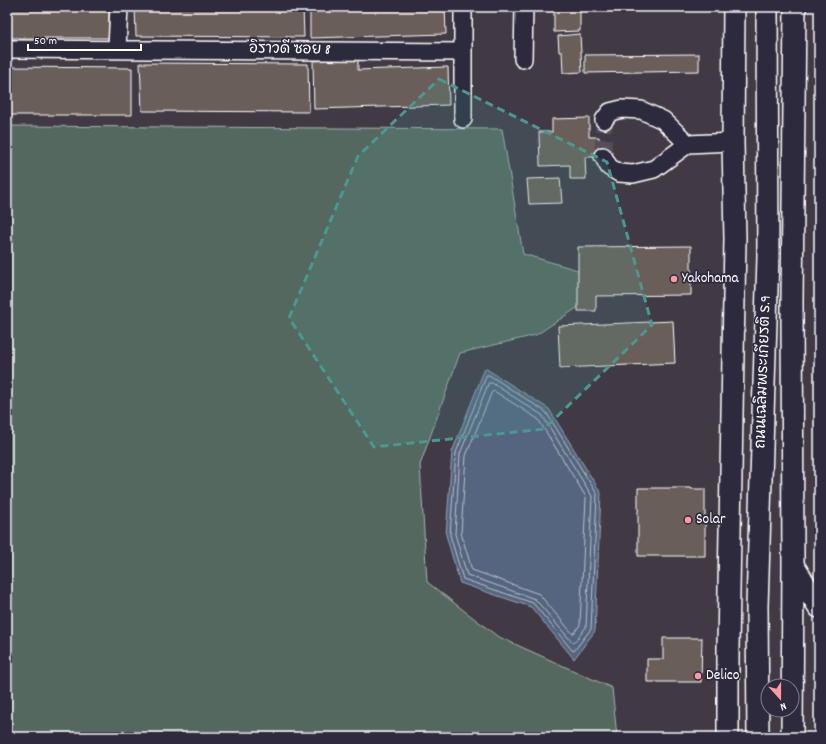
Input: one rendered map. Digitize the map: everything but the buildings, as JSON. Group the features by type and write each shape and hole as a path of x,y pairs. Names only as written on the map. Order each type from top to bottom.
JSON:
{"main road":[{"name":"ถนนเฉลิมพระเกียรติ ร.9","path":"728,737 728,648 735,239 733,142 734,7"},
{"name":"ถนนเฉลิมพระเกียรติ ร.9","path":"758,737 757,606 768,257 766,7"},
{"name":"ถนนเฉลิมพระเกียรติ ร.9","path":"792,737 792,294 794,7"},
{"path":"793,565 819,607"},
{"path":"728,648 757,606"}],"street":[{"path":"117,48 119,7"},
{"path":"463,7 463,118"},
{"path":"523,59 524,7"},
{"name":"อิราวดี ซอย 8","path":"7,48 464,52"},
{"path":"604,120 610,112 622,109 641,110 663,120 688,144"},
{"path":"603,156 609,166 619,173 633,174 654,169 688,144 733,142"}],"highlighted area":[{"path":"439,79 607,162 652,325 544,429 374,447 289,318 358,156"}],"green space":[{"path":"7,126 502,129 523,254 591,274 589,300 536,335 460,353 420,465 427,582 497,636 612,688 617,737 7,737"}],"water":[{"path":"485,368 549,409 601,493 595,631 574,659 531,607 460,583 446,535 452,452"}],"tunnel":[{"path":"603,156 604,120"}],"place":[{"name":"Yakohama","path":"674,279"},
{"name":"Solar","path":"688,520"},
{"name":"Delico","path":"698,676"}]}
